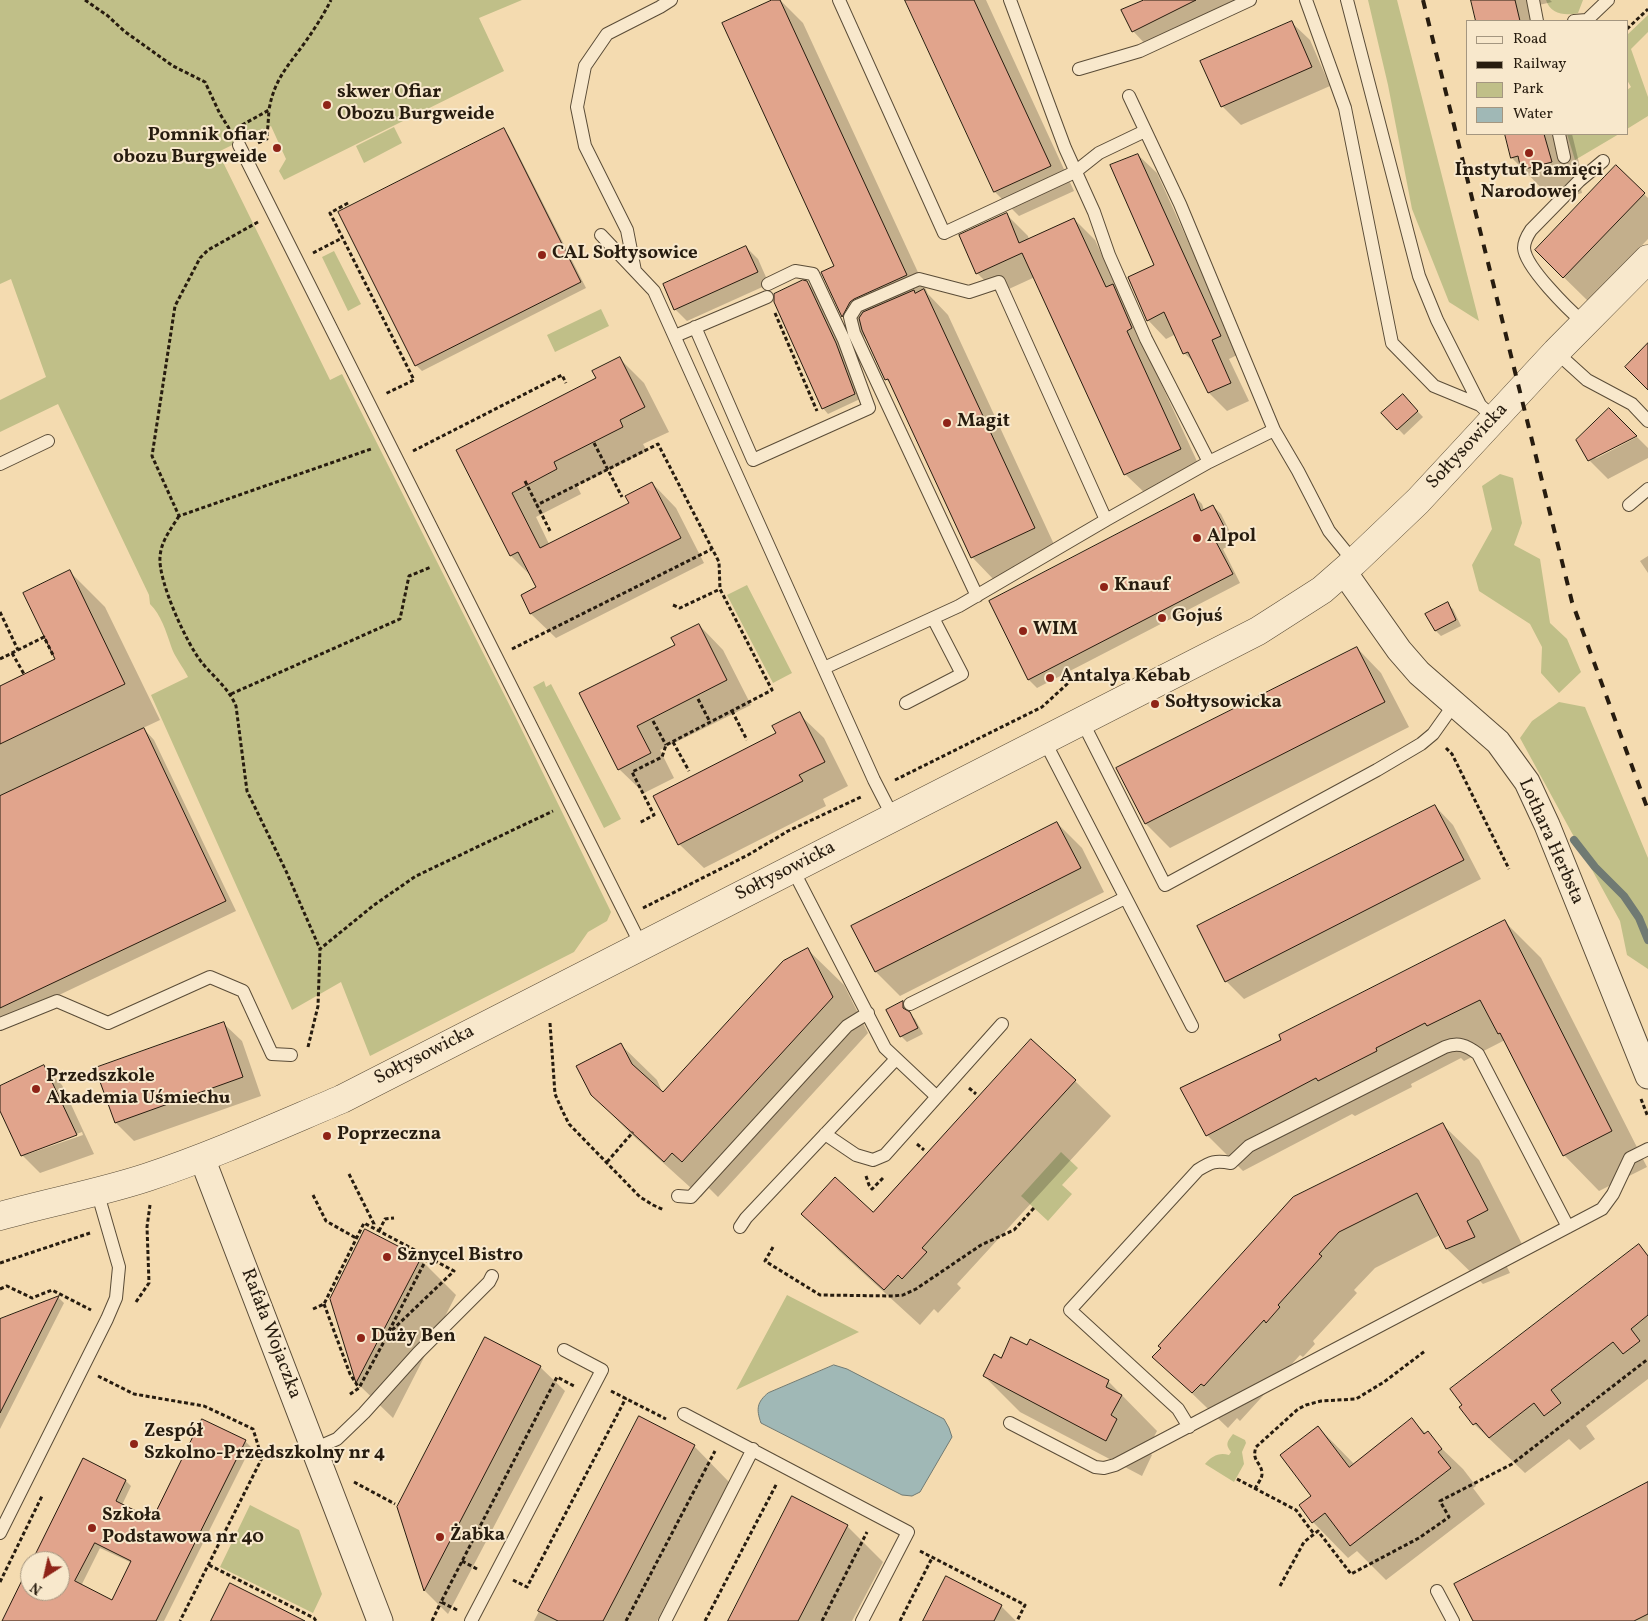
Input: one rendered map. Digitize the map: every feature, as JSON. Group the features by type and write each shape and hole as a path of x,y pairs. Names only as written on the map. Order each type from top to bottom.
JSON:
{"street":[{"name":"Sołtysowicka","path":"0,1216 145,1178 202,1158 342,1099 1258,631 1322,590 1349,567 1418,501 1487,412 1556,352 1648,259"},
{"name":"Lothara Herbsta","path":"1349,567 1399,650 1420,673 1498,742 1527,782 1548,825 1648,1076"},
{"name":"Rafała Wojaczka","path":"202,1158 380,1621"}],"lane":[{"path":"635,270 627,230 585,146 577,107 585,66 607,34 660,8 670,0"},
{"path":"839,0 944,233 1075,172 1099,154 1146,131"},
{"path":"1010,0 1048,105 1075,172 1094,212 1109,256 1146,339 1209,462"},
{"path":"1079,69 1140,51 1250,0"},
{"path":"1306,0 1346,108 1392,343 1434,386 1487,412"},
{"path":"1348,0 1419,276 1437,320 1487,412"},
{"path":"1533,0 1537,20"},
{"path":"1584,20 1608,0"},
{"path":"1129,96 1180,204 1274,430 1349,567"},
{"path":"1559,135 1564,157"},
{"path":"239,145 642,945"},
{"path":"1584,323 1570,311 1530,263 1524,250 1525,239 1538,223 1603,161"},
{"path":"600,235 654,291 878,788 893,817"},
{"path":"675,336 768,290 795,271 813,274 844,340 869,408 753,460 695,327"},
{"path":"977,596 854,333 850,317 857,306 918,279 969,292 999,282 1106,520"},
{"path":"1556,352 1587,380 1632,404 1648,420"},
{"path":"824,668 959,606 1209,462 1274,430"},
{"path":"0,464 48,441"},
{"path":"1629,506 1648,489"},
{"path":"906,703 962,674 933,618"},
{"path":"1082,721 1165,885 1377,770 1421,744 1433,734 1455,703"},
{"path":"1044,740 1192,1026"},
{"path":"792,868 885,1048 936,1096"},
{"path":"910,1004 1125,898"},
{"path":"0,1024 57,1001 108,1023 210,976 243,991 272,1054 291,1054"},
{"path":"678,1196 691,1197 847,1026 868,1013"},
{"path":"825,1134 856,1155 873,1160 885,1155 1002,1024"},
{"path":"1189,1427 1178,1408 1070,1310 1198,1170 1210,1163 1218,1160 1231,1163 1249,1146 1455,1043 1468,1047 1478,1054 1568,1227"},
{"path":"740,1227 746,1218 896,1058"},
{"path":"1010,1423 1096,1467 1104,1468 1115,1465 1602,1209 1613,1194 1630,1158 1648,1150"},
{"path":"0,1533 116,1298 119,1267 98,1191"},
{"path":"314,1449 338,1440 418,1353 489,1282 492,1276"},
{"path":"472,1619 602,1370 564,1350"},
{"path":"684,1414 908,1532 862,1621"},
{"path":"665,1621 753,1449"},
{"path":"1437,1591 1453,1621"}],"path":[{"path":"85,0 173,66 205,82 231,132 269,110"},
{"path":"256,145 267,139 272,94 282,73 307,39 331,0"},
{"path":"1628,28 1648,9"},
{"path":"348,203 330,213 414,380 368,402"},
{"path":"179,516 152,456 175,306 200,258 208,250 274,214"},
{"path":"311,254 342,238"},
{"path":"768,290 818,413"},
{"path":"410,452 562,375 566,382"},
{"path":"306,1055 318,1006 320,949 286,871 247,791 236,706 231,694 202,662 185,634 169,598 160,559 163,541 179,516 363,454 388,442"},
{"path":"594,443 622,497"},
{"path":"537,505 658,444 719,562 720,589 772,690 666,745"},
{"path":"525,481 550,531"},
{"path":"510,651 712,549"},
{"path":"231,694 400,619 408,576"},
{"path":"673,605 680,608 720,589"},
{"path":"0,612 18,650"},
{"path":"0,659 44,637 54,657"},
{"path":"12,653 24,674"},
{"path":"626,915 748,855 788,831 1042,707 1076,676"},
{"path":"698,699 710,722"},
{"path":"732,712 747,740"},
{"path":"639,823 654,815 632,772 662,757 666,745 653,721"},
{"path":"673,742 689,771"},
{"path":"320,949 374,905 416,876 569,803"},
{"path":"548,1020 550,1025 555,1094 569,1124 640,1197 669,1212"},
{"path":"607,1162 633,1132"},
{"path":"348,1174 374,1224 373,1228"},
{"path":"313,1194 326,1221 357,1238"},
{"path":"134,1304 149,1283 147,1227 151,1199"},
{"path":"773,1247 765,1260 820,1294 893,1296 916,1289 981,1245 1014,1230 1034,1208"},
{"path":"379,1231 385,1219 394,1218"},
{"path":"312,1310 324,1304 364,1223 454,1271 388,1334"},
{"path":"0,1263 108,1228"},
{"path":"349,1395 359,1388 428,1256 440,1251"},
{"path":"0,1289 8,1286 32,1298 52,1290 107,1319"},
{"path":"324,1304 350,1374 359,1388"},
{"path":"1255,1489 1262,1474 1262,1470 1254,1459 1256,1447 1298,1409 1321,1401 1356,1399 1384,1382 1424,1351"},
{"path":"1280,1586 1304,1542 1318,1531 1351,1574 1419,1538 1449,1517 1440,1501 1512,1464 1648,1359"},
{"path":"82,1368 134,1394 204,1406 252,1429 262,1458 180,1621"},
{"path":"432,1621 557,1377 590,1394"},
{"path":"462,1561 485,1573 495,1576 506,1576 527,1588 626,1398"},
{"path":"626,1621 718,1446"},
{"path":"348,1478 395,1504"},
{"path":"705,1621 779,1478"},
{"path":"1237,1479 1296,1510 1314,1534"},
{"path":"822,1621 868,1530"},
{"path":"902,1542 1025,1605 1017,1621"},
{"path":"900,1621 932,1558"},
{"path":"209,1564 314,1618 316,1621"},
{"path":"441,1602 472,1619"}],"green space":[{"path":"0,0 522,0 479,18 504,71 284,180 279,171 286,159 271,126 218,152 330,380 342,374 515,716 611,912 607,921 588,932 574,952 370,1056 341,982 292,1010 151,695 188,677 172,650 160,618 150,604 149,595 58,404 0,432 0,400 46,377 11,279 0,284"},
{"path":"1368,0 1397,0 1479,321 1449,302 1412,209 1388,85"},
{"path":"1546,0 1583,0 1578,13 1568,14 1554,11"},
{"path":"1648,15 1648,32 1631,49 1648,97 1648,116 1628,128 1628,89 1631,87 1628,82 1628,34"},
{"path":"394,127 402,143 364,163 356,146"},
{"path":"1567,135 1617,135 1575,160"},
{"path":"334,251 361,304 348,311 322,257"},
{"path":"601,309 609,326 555,352 547,335"},
{"path":"1500,474 1513,478 1522,523 1514,545 1540,559 1550,623 1567,639 1581,672 1559,693 1541,673 1542,647 1530,624 1479,591 1472,565 1492,529 1482,486"},
{"path":"747,585 792,673 773,683 727,595"},
{"path":"544,681 546,687 551,684 621,819 604,828 533,687"},
{"path":"1559,702 1585,707 1648,858 1648,969 1627,955 1620,921 1520,738 1532,721"},
{"path":"1061,1152 1078,1168 1062,1185 1072,1194 1048,1221 1021,1196"},
{"path":"787,1295 859,1332 736,1390"},
{"path":"1233,1434 1245,1440 1246,1443 1242,1452 1244,1464 1234,1482 1205,1464 1216,1455 1229,1455 1231,1452 1228,1443"},
{"path":"250,1505 299,1530 322,1594 313,1613 220,1567"}],"water":[{"path":"834,1365 847,1369 944,1419 952,1437 920,1492 912,1496 902,1495 761,1423 758,1406 768,1393"}],"building":[{"path":"772,0 780,0 907,275 854,299 850,302 842,317 821,272 834,266 722,23"},
{"path":"905,0 974,0 1051,166 994,192"},
{"path":"1144,0 1196,0 1132,32 1121,10"},
{"path":"1471,0 1515,0 1520,20 1476,20"},
{"path":"1292,21 1312,67 1221,107 1200,61"},
{"path":"504,128 581,282 415,366 338,212"},
{"name":"Instytut Pamięci Narodowej","path":"1505,135 1544,135 1552,162 1521,170 1518,156 1511,158"},
{"path":"1138,154 1221,336 1212,340 1231,383 1208,393 1188,352 1183,354 1164,312 1147,321 1128,277 1154,265 1110,165"},
{"path":"1616,165 1645,193 1563,278 1535,250"},
{"path":"1007,213 1019,243 1074,218 1106,287 1113,284 1132,328 1127,331 1181,449 1124,475 1022,253 976,274 959,235"},
{"path":"746,246 758,272 674,310 663,284"},
{"path":"803,280 807,281 836,343 855,394 822,409 774,302 774,294"},
{"name":"Magit","path":"924,289 1035,528 971,558 888,379 885,380 862,330 859,318 863,312 914,290 915,293"},
{"path":"1648,343 1648,390 1625,367"},
{"path":"620,357 645,407 620,420 623,427 554,462 557,469 512,493 540,548 629,503 625,496 652,482 681,538 530,614 521,595 536,587 518,552 510,556 456,450 596,378 592,371"},
{"path":"1403,394 1418,411 1397,430 1381,413"},
{"path":"1609,408 1637,436 1588,461 1576,440"},
{"path":"1194,494 1201,511 1213,505 1228,534 1215,540 1233,574 1028,680 989,601"},
{"path":"70,570 125,684 0,744 0,686 55,659 23,593"},
{"path":"1448,602 1456,620 1435,631 1425,614"},
{"path":"699,624 727,680 637,726 651,753 618,770 579,693 675,645 671,638"},
{"path":"1357,647 1385,702 1145,824 1116,768"},
{"path":"800,712 825,762 799,775 803,781 678,845 653,796 776,733 772,726"},
{"path":"144,728 226,901 0,1008 0,796"},
{"path":"1435,805 1464,860 1225,982 1197,926"},
{"path":"1057,822 1081,868 875,972 851,926"},
{"path":"1505,920 1612,1131 1563,1156 1500,1033 1498,1034 1480,1000 1427,1026 1425,1023 1376,1048 1377,1051 1318,1081 1316,1078 1206,1136 1180,1088 1281,1040 1279,1035"},
{"path":"808,948 833,997 682,1162 672,1153 664,1162 591,1095 576,1066 621,1043 632,1064 663,1092 783,961"},
{"path":"903,1001 903,1008 910,1012 918,1028 900,1037 886,1010"},
{"path":"224,1022 243,1077 115,1123 95,1068"},
{"path":"1031,1039 1076,1080 922,1248 927,1252 902,1279 898,1275 884,1290 801,1214 835,1177 873,1212"},
{"path":"44,1065 77,1135 21,1156 0,1111 0,1086"},
{"path":"1443,1123 1488,1210 1467,1221 1475,1237 1446,1249 1417,1193 1339,1232 1319,1254 1322,1256 1278,1305 1280,1307 1266,1323 1264,1320 1204,1386 1201,1384 1192,1393 1152,1357 1161,1348 1158,1346 1293,1197"},
{"path":"365,1229 421,1258 356,1383 330,1299"},
{"path":"1639,1244 1648,1256 1648,1315 1631,1329 1640,1341 1623,1354 1613,1342 1551,1390 1561,1403 1544,1416 1534,1403 1489,1438 1476,1423 1473,1425 1459,1407 1462,1405 1450,1389"},
{"path":"59,1296 0,1413 0,1319"},
{"path":"485,1337 541,1366 424,1591 397,1507"},
{"path":"1011,1337 1027,1345 1030,1339 1109,1380 1106,1387 1122,1395 1111,1415 1117,1419 1106,1441 983,1376 994,1354 1001,1358"},
{"path":"639,1416 695,1445 603,1621 558,1621 538,1611"},
{"path":"1412,1418 1424,1434 1428,1431 1442,1449 1438,1452 1451,1468 1350,1546 1325,1513 1312,1523 1299,1505 1311,1496 1280,1455 1318,1426 1349,1467"},
{"path":"202,1419 246,1440 156,1621 2,1621 20,1584 20,1601 70,1601 70,1551 37,1551 83,1458 126,1480 116,1501 152,1519","holes":["95,1543 131,1561 112,1600 75,1581"]},
{"path":"1648,1482 1648,1614 1634,1621 1473,1621 1454,1584"},
{"path":"792,1496 848,1525 798,1621 728,1621"},
{"path":"946,1576 1002,1605 994,1621 923,1621"},
{"path":"230,1583 266,1601 305,1621 211,1621"}],"waterway":[{"path":"1574,840 1595,867 1624,896 1639,918 1648,940"}],"railway":[{"path":"1423,0 1572,602 1648,810"}],"place":[{"name":"skwer Ofiar Obozu Burgweide","path":"327,105"},
{"name":"Pomnik ofiar obozu Burgweide","path":"277,148"},
{"name":"Instytut Pamięci Narodowej","path":"1529,153"},
{"name":"CAL Sołtysowice","path":"542,255"},
{"name":"Magit","path":"947,423"},
{"name":"Alpol","path":"1197,538"},
{"name":"Knauf","path":"1104,587"},
{"name":"Gojuś","path":"1162,618"},
{"name":"WIM","path":"1023,631"},
{"name":"Antalya Kebab","path":"1050,678"},
{"name":"Sołtysowicka","path":"1155,704"},
{"name":"Przedszkole Akademia Uśmiechu","path":"36,1089"},
{"name":"Poprzeczna","path":"327,1136"},
{"name":"Sznycel Bistro","path":"387,1257"},
{"name":"Duży Ben","path":"361,1338"},
{"name":"Zespół Szkolno-Przedszkolny nr 4","path":"134,1444"},
{"name":"Szkoła Podstawowa nr 40","path":"92,1528"},
{"name":"Żabka","path":"440,1537"}]}
